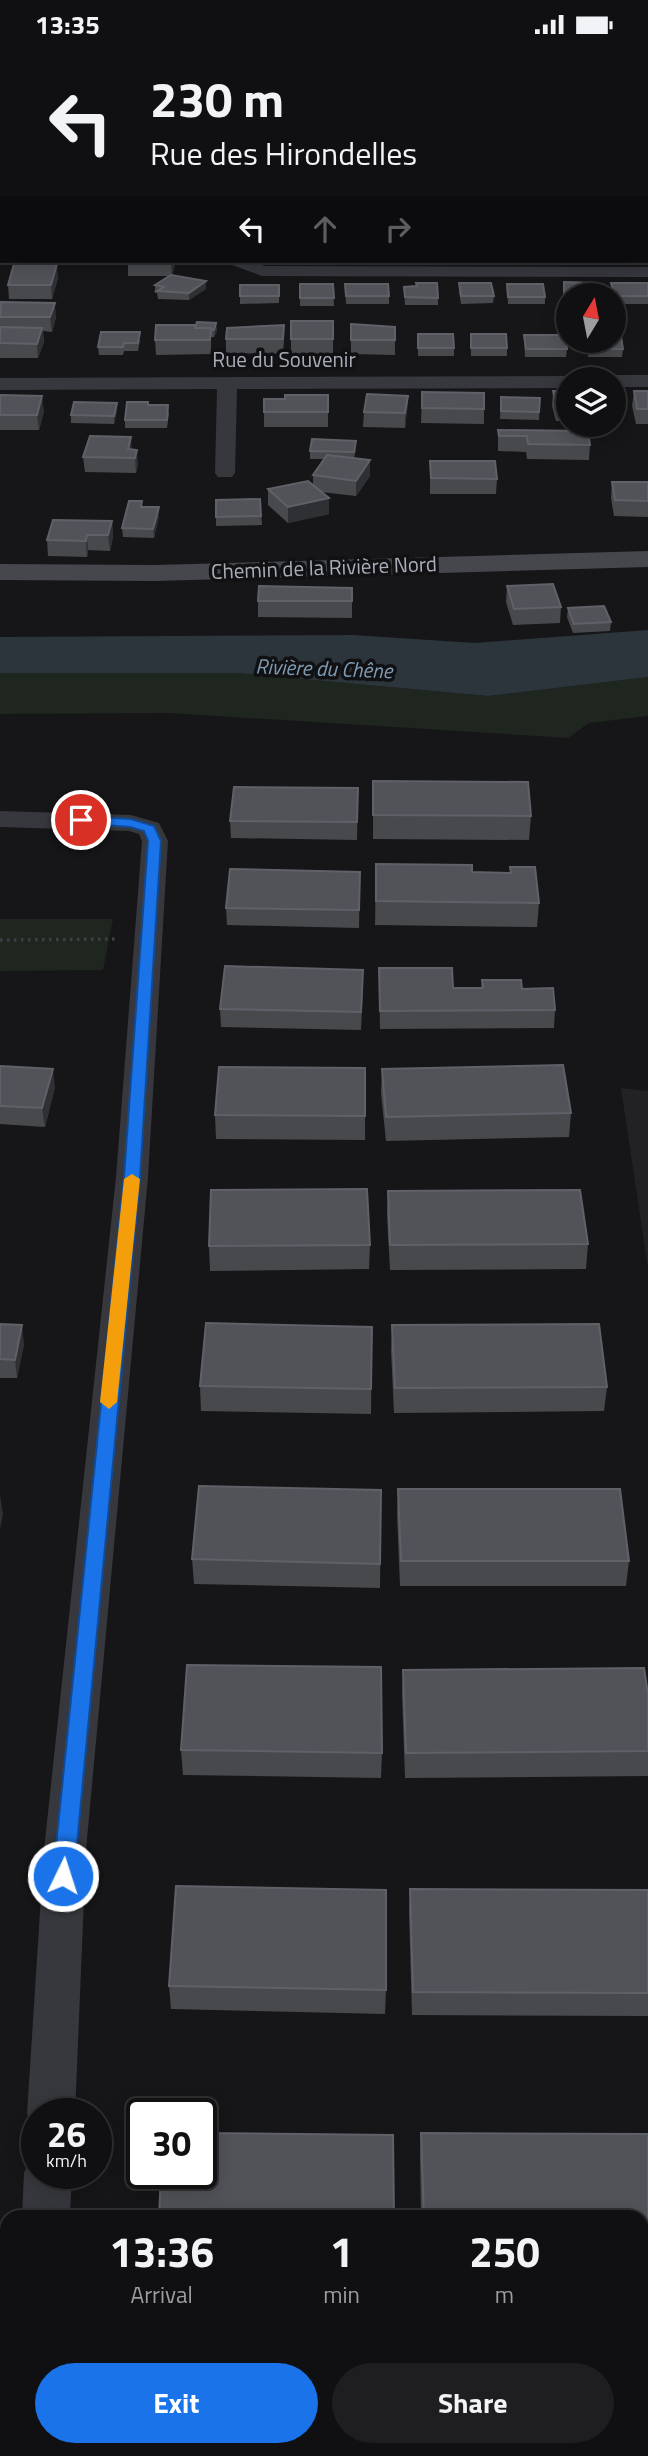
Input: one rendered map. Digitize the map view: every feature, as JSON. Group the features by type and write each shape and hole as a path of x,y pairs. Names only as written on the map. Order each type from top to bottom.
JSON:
{"street":[{"path":"243,263 262,271 295,272 648,272"},
{"name":"Rue du Souvenir","path":"0,384 556,381"},
{"path":"626,381 648,381"},
{"path":"225,473 227,383"},
{"name":"Chemin de la Rivière Nord","path":"0,572 155,573 648,559"},
{"path":"0,820 131,823 150,829 155,841 132,1177 65,1850 52,2098"},
{"path":"46,2210 47,2189"}],"path":[{"path":"0,940 150,939"}],"shaded area":[{"path":"0,673 238,673 488,696 648,677 648,716 589,723 568,738 169,713 0,714"},
{"path":"0,919 113,919 103,970 0,971"},
{"path":"621,1088 648,1091 648,1268"}],"water":[{"name":"Rivière du Chêne","path":"648,630 648,677 488,696 238,673 0,673 0,637 353,635 475,643"}],"building":[{"path":"14,264 57,264 51,285 8,285"},
{"path":"171,275 206,281 189,293 157,291 164,287 155,285"},
{"path":"416,283 437,283 438,298 405,297 404,287 417,286"},
{"path":"459,283 491,283 494,296 461,296"},
{"path":"626,283 648,283 648,296 626,296"},
{"path":"300,284 333,284 334,298 300,298"},
{"path":"345,284 388,284 389,296 346,296"},
{"path":"507,284 543,284 545,297 508,297"},
{"path":"240,285 279,285 279,296 240,296"},
{"path":"1,302 55,303 50,317 0,317"},
{"path":"291,321 333,321 333,339 291,339"},
{"path":"197,322 216,323 214,330 195,328"},
{"path":"351,324 395,327 395,340 351,340"},
{"path":"156,325 195,325 195,328 211,328 210,340 155,340"},
{"path":"284,325 283,339 226,339 227,328"},
{"path":"0,327 42,328 37,344 0,343"},
{"path":"101,332 140,332 138,343 124,343 123,347 98,347"},
{"path":"418,334 453,334 454,348 418,348"},
{"path":"471,334 506,334 507,348 471,348"},
{"path":"524,335 556,335 556,349 526,349"},
{"path":"634,391 648,391 648,409 637,409"},
{"path":"422,392 484,393 484,409 422,408"},
{"path":"367,394 408,396 405,413 364,412"},
{"path":"0,395 42,396 37,415 0,415"},
{"path":"285,395 328,395 328,412 264,412 264,399 285,399"},
{"path":"501,397 540,398 539,412 501,411"},
{"path":"74,402 117,403 114,416 71,415"},
{"path":"127,402 168,405 167,420 125,420"},
{"path":"498,430 556,431 556,437 589,437 590,445 528,444 527,436 499,436"},
{"path":"90,436 131,437 128,449 137,450 135,458 83,457"},
{"path":"312,439 356,441 354,452 310,451"},
{"path":"327,455 370,460 356,481 313,475"},
{"path":"430,461 495,461 497,479 431,478"},
{"path":"308,481 329,498 288,507 268,489"},
{"path":"612,482 648,482 648,501 615,500"},
{"path":"260,499 261,516 216,517 216,500"},
{"path":"129,501 142,501 141,507 159,507 153,529 122,528"},
{"path":"53,520 112,521 108,535 87,535 86,541 47,540"},
{"path":"553,584 561,607 514,609 507,586"},
{"path":"259,586 352,588 352,601 258,601"},
{"path":"604,606 611,622 574,624 568,608"},
{"path":"373,781 528,782 531,816 373,815"},
{"path":"234,787 358,788 357,822 230,821"},
{"path":"376,864 472,865 472,872 511,873 510,867 535,867 539,903 376,901"},
{"path":"230,869 360,872 359,910 226,908"},
{"path":"225,966 363,970 361,1012 220,1009"},
{"path":"379,968 452,968 453,988 483,988 482,980 521,980 522,989 553,988 555,1010 380,1011"},
{"path":"563,1065 571,1113 386,1117 382,1069"},
{"path":"0,1066 53,1069 42,1108 0,1106"},
{"path":"219,1067 365,1068 365,1116 215,1115"},
{"path":"367,1189 370,1245 209,1246 211,1190"},
{"path":"580,1190 588,1244 390,1245 388,1191"},
{"path":"206,1323 372,1327 371,1389 200,1386"},
{"path":"0,1324 22,1325 15,1360 0,1359"},
{"path":"599,1324 607,1387 395,1388 392,1325"},
{"path":"199,1486 381,1490 380,1564 192,1559"},
{"path":"398,1489 620,1489 629,1561 401,1561"},
{"path":"187,1665 381,1667 382,1753 181,1750"},
{"path":"644,1668 648,1694 648,1751 406,1753 403,1670"},
{"path":"176,1886 386,1890 386,1990 169,1986"},
{"path":"410,1889 648,1890 648,1993 413,1992"},
{"path":"217,2133 393,2135 394,2210 159,2210 160,2189 217,2189"},
{"path":"421,2133 648,2134 648,2210 424,2210"}],"slow traffic":[{"path":"109,1402 132,1179"}],"route":[{"path":"63,1876 132,1177 155,841 150,829 131,823 81,820"}]}
